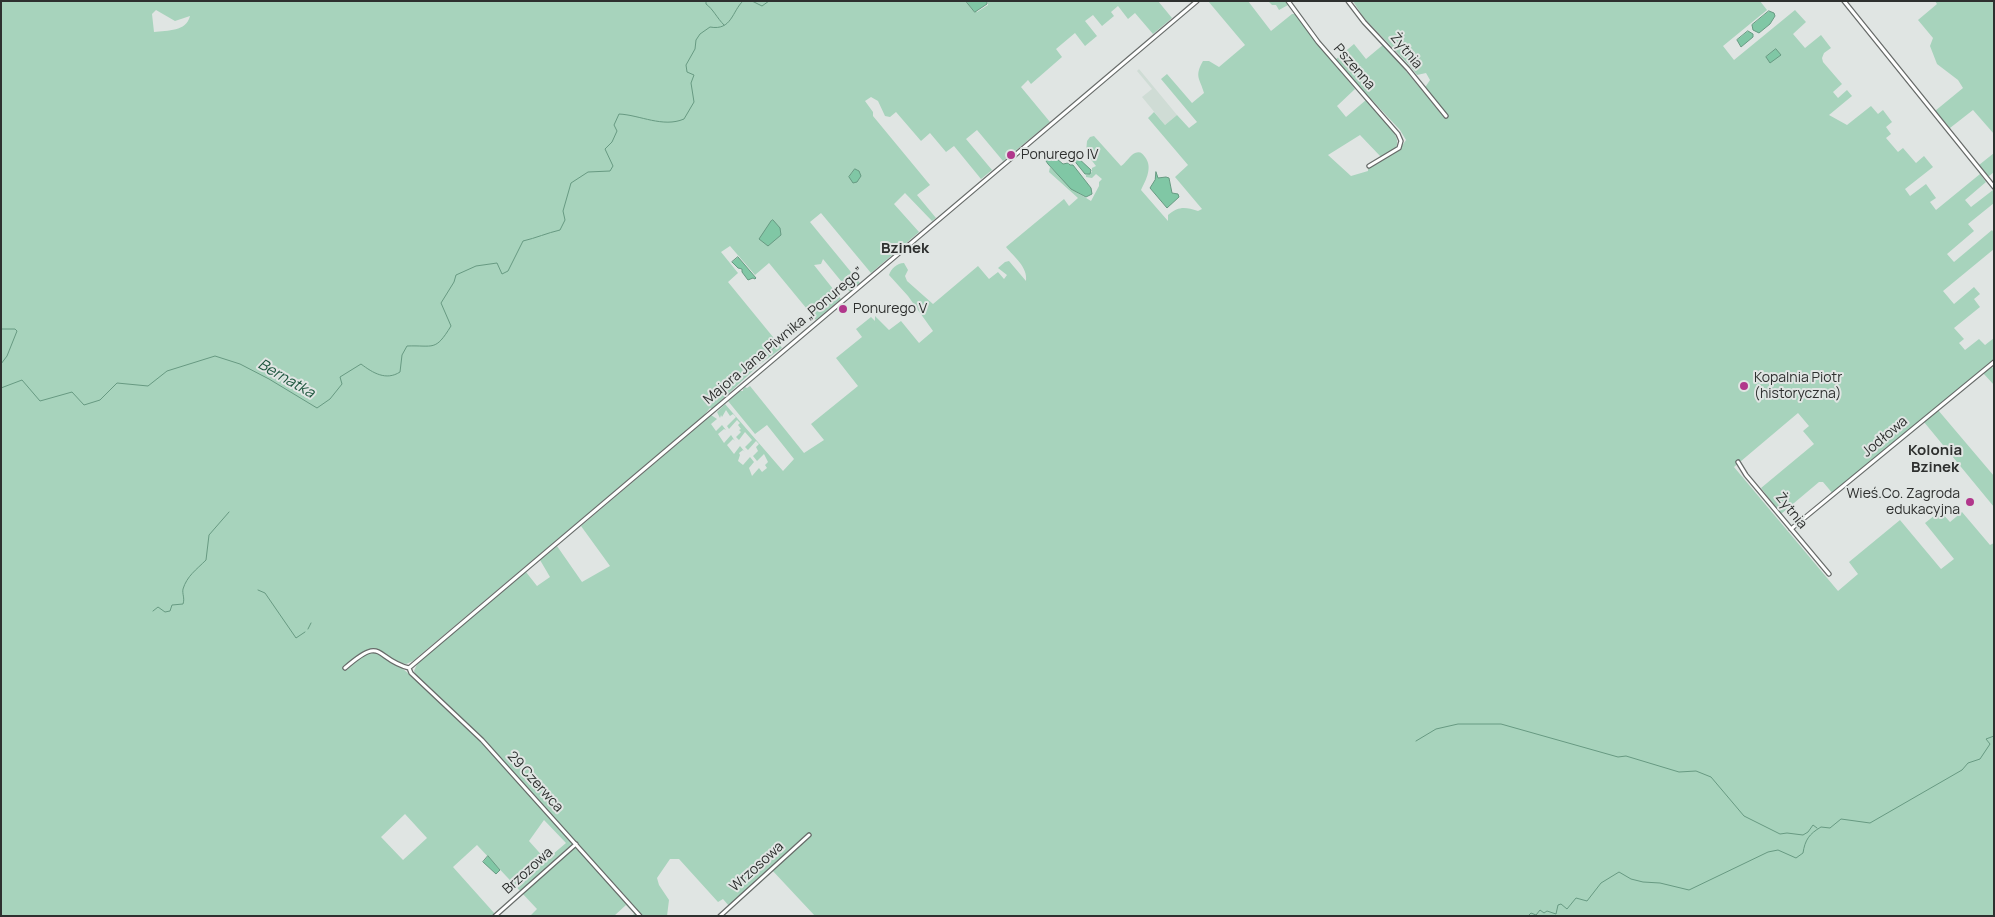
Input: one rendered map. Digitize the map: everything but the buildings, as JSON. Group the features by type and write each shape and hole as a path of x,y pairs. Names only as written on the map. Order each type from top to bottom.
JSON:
{"street":[{"name":"Majora Jana Piwnika „Ponurego”","path":"409,668 1197,1"},
{"name":"Pszenna","path":"1288,1 1318,42 1398,134 1401,141 1396,150 1369,166"},
{"name":"Żytnia","path":"1348,1 1364,22 1408,69 1446,116"},
{"path":"1844,1 1994,187"},
{"name":"Jodłowa","path":"1791,530 1994,362"},
{"name":"Żytnia","path":"1738,462 1828,574"},
{"name":"29 Czerwca","path":"346,668 362,654 371,650 382,653 409,668 409,671 482,740 640,916"},
{"name":"Wrzosowa","path":"720,916 809,835"},
{"name":"Brzozowa","path":"495,916 576,844"}],"shaded area":[{"path":"1,1 966,1 977,12 988,5 988,1 1158,1 1172,18 1153,34 1135,13 1128,19 1118,6 1111,12 1114,16 1102,26 1093,15 1085,21 1097,36 1085,46 1075,33 1056,49 1062,57 1031,84 1028,80 1021,87 1050,122 1003,161 977,130 966,139 992,170 981,179 954,146 946,152 930,133 921,141 896,112 890,117 885,116 878,101 871,97 865,101 873,112 873,116 930,185 917,195 936,218 932,221 905,193 894,204 919,232 871,273 821,213 810,222 860,283 850,292 823,259 821,264 814,265 841,299 816,320 769,263 755,275 730,246 721,252 738,273 728,282 782,348 760,364 758,362 756,364 758,366 712,409 710,408 701,419 703,422 711,415 717,419 711,424 716,431 722,425 726,430 724,429 718,434 724,443 731,435 735,441 733,439 727,445 734,454 740,446 745,452 743,450 739,453 738,461 743,465 750,457 754,462 749,468 752,476 759,468 762,472 767,468 765,465 768,462 764,454 757,461 753,456 758,451 756,447 759,444 756,441 748,450 745,447 752,440 745,432 739,440 736,437 741,432 738,425 740,423 737,420 729,429 727,426 736,417 733,414 730,416 726,410 720,418 717,412 725,404 783,471 794,459 767,425 755,434 728,401 739,391 743,391 745,387 750,386 804,453 824,440 811,424 858,386 836,358 862,337 856,329 871,317 875,321 875,316 889,330 901,321 919,343 933,331 908,296 889,275 893,269 897,265 904,263 908,270 905,276 907,281 933,304 978,266 989,279 998,272 1004,279 1007,275 998,268 1009,261 1026,281 1023,267 1006,247 1064,199 1069,206 1078,198 1049,172 1050,167 1078,193 1091,201 1102,179 1096,174 1092,178 1086,177 1086,175 1092,172 1092,168 1096,166 1086,153 1087,141 1090,137 1094,136 1121,166 1131,155 1140,152 1143,154 1149,169 1141,190 1168,221 1168,215 1179,209 1186,208 1198,211 1202,209 1175,177 1188,165 1148,118 1154,112 1165,125 1177,115 1189,128 1197,122 1161,79 1167,74 1192,103 1204,93 1198,74 1203,61 1209,61 1219,67 1245,45 1208,1 1248,1 1271,31 1292,14 1295,14 1355,89 1337,106 1346,117 1366,100 1388,123 1396,137 1397,144 1395,149 1381,157 1360,135 1328,155 1351,176 1368,171 1368,169 1399,150 1406,140 1400,130 1371,99 1369,100 1335,60 1354,44 1366,59 1384,44 1443,116 1446,114 1424,89 1430,80 1426,73 1417,75 1363,17 1353,1 1760,1 1767,10 1723,46 1734,60 1795,10 1806,22 1793,34 1805,48 1821,35 1831,48 1824,53 1823,62 1842,84 1833,92 1838,98 1847,90 1852,96 1829,115 1847,125 1871,106 1878,114 1883,110 1892,122 1886,127 1891,134 1886,138 1898,152 1903,148 1916,163 1924,156 1933,167 1905,189 1910,196 1926,184 1936,198 1930,202 1936,210 1980,174 1986,182 1965,200 1971,207 1994,191 1994,203 1968,224 1974,231 1947,254 1954,262 1992,230 1994,233 1994,249 1943,291 1954,304 1974,287 1980,294 1974,299 1980,307 1954,328 1964,339 1959,343 1965,350 1979,339 1985,345 1994,338 1994,363 1991,366 1994,369 1994,385 1983,373 1938,410 1994,476 1994,507 1924,422 1834,495 1823,482 1819,482 1781,514 1761,488 1814,444 1803,431 1809,426 1798,413 1734,467 1838,591 1858,574 1849,562 1900,520 1941,569 1954,559 1925,523 1940,511 1950,522 1962,512 1990,545 1994,543 1994,916 815,916 771,869 729,906 723,899 718,902 679,859 670,859 657,878 659,885 669,900 667,916 633,916 634,913 626,905 614,916 530,916 537,909 477,845 453,867 495,914 493,916 1,916","holes":["156,10 175,21 190,16 181,28 154,32 152,14","700,419 703,422 581,526 610,566 582,582 557,546 540,560 550,577 537,586 526,572 418,662 414,671 419,682 398,665 399,662 406,664 413,661","405,814 427,838 403,860 381,837","544,820 566,843 546,860 529,841"]},
{"path":"966,1 987,1 987,4 975,12"},
{"path":"1268,1 1286,1 1288,5 1279,10 1276,5 1272,5"},
{"path":"1935,1 1994,1 1994,134 1973,110 1950,128 1935,111 1963,88 1958,80 1937,64 1930,46 1933,38 1918,20 1937,4"},
{"path":"1769,11 1774,13 1775,16 1770,24 1759,33 1753,30 1752,25"},
{"path":"1748,31 1753,34 1753,37 1741,47 1737,40"},
{"path":"1776,49 1781,55 1770,63 1766,57"},
{"path":"1139,69 1177,115 1165,125 1142,97 1152,89 1137,71"},
{"path":"1994,153 1994,172 1988,177 1979,165"},
{"path":"1076,156 1091,170 1090,174 1085,174 1073,159"},
{"path":"1048,157 1052,160 1057,159 1063,164 1073,165 1091,188 1092,194 1086,197 1071,189 1048,164 1046,161"},
{"path":"855,169 859,171 861,176 857,182 853,183 849,177"},
{"path":"1156,172 1158,178 1169,178 1172,193 1178,194 1179,197 1167,208 1150,188 1155,180"},
{"path":"773,220 780,228 781,235 768,246 759,239"},
{"path":"738,257 755,279 748,280 742,269 732,262"},
{"path":"488,856 500,870 496,874 483,862"}],"waterway":[{"path":"706,1 706,4 724,25"},
{"name":"Bernatka","path":"1,388 22,380 40,401 72,392 84,405 100,400 117,383 148,386 167,371 215,356 240,364 317,408 330,399 342,384 340,377 361,364 380,375 395,375 400,372 402,355 407,346 433,345 441,340 451,326 441,303 454,282 456,275 476,266 497,263 502,274 508,271 523,241 560,230 565,220 563,211 571,183 588,172 610,171 613,166 605,149 612,142 617,131 614,125 619,114 660,122 684,119 694,102 691,83 694,75 687,72 686,65 695,49 696,40 700,34 710,27 723,26 727,23 743,1"},
{"name":"Bernatka","path":"752,1 762,6 769,1"},
{"name":"Bernatka","path":"1,329 15,329 17,331 7,356 1,364"},
{"path":"153,611 158,607 165,612 170,611 172,605 183,604 183,591 187,580 206,560 209,535 229,512"},
{"path":"258,590 265,593 296,638 305,632"},
{"path":"308,629 311,623"},
{"path":"1416,741 1436,729 1458,724 1501,724 1618,757 1626,756 1679,772 1696,771 1711,777 1744,816 1780,834 1803,835 1813,825 1817,828"},
{"path":"1528,916 1531,913 1536,915 1540,910 1544,913 1547,911 1556,914 1558,905 1561,904 1567,909 1576,898 1587,901 1601,883 1619,872 1631,879 1689,890 1768,852 1778,850 1796,858 1803,853 1806,841 1813,832 1821,827 1830,828 1841,819 1870,823 1962,770 1968,763 1980,759 1990,744 1986,739 1994,736"}],"place":[{"name":"Ponurego IV","path":"1011,155"},
{"name":"Ponurego V","path":"843,309"},
{"name":"Kopalnia Piotr (historyczna)","path":"1744,386"},
{"name":"Wieś.Co. Zagroda edukacyjna","path":"1970,502"}],"district":[{"name":"Bzinek","path":"905,249"},
{"name":"Kolonia Bzinek","path":"1935,460"}]}
